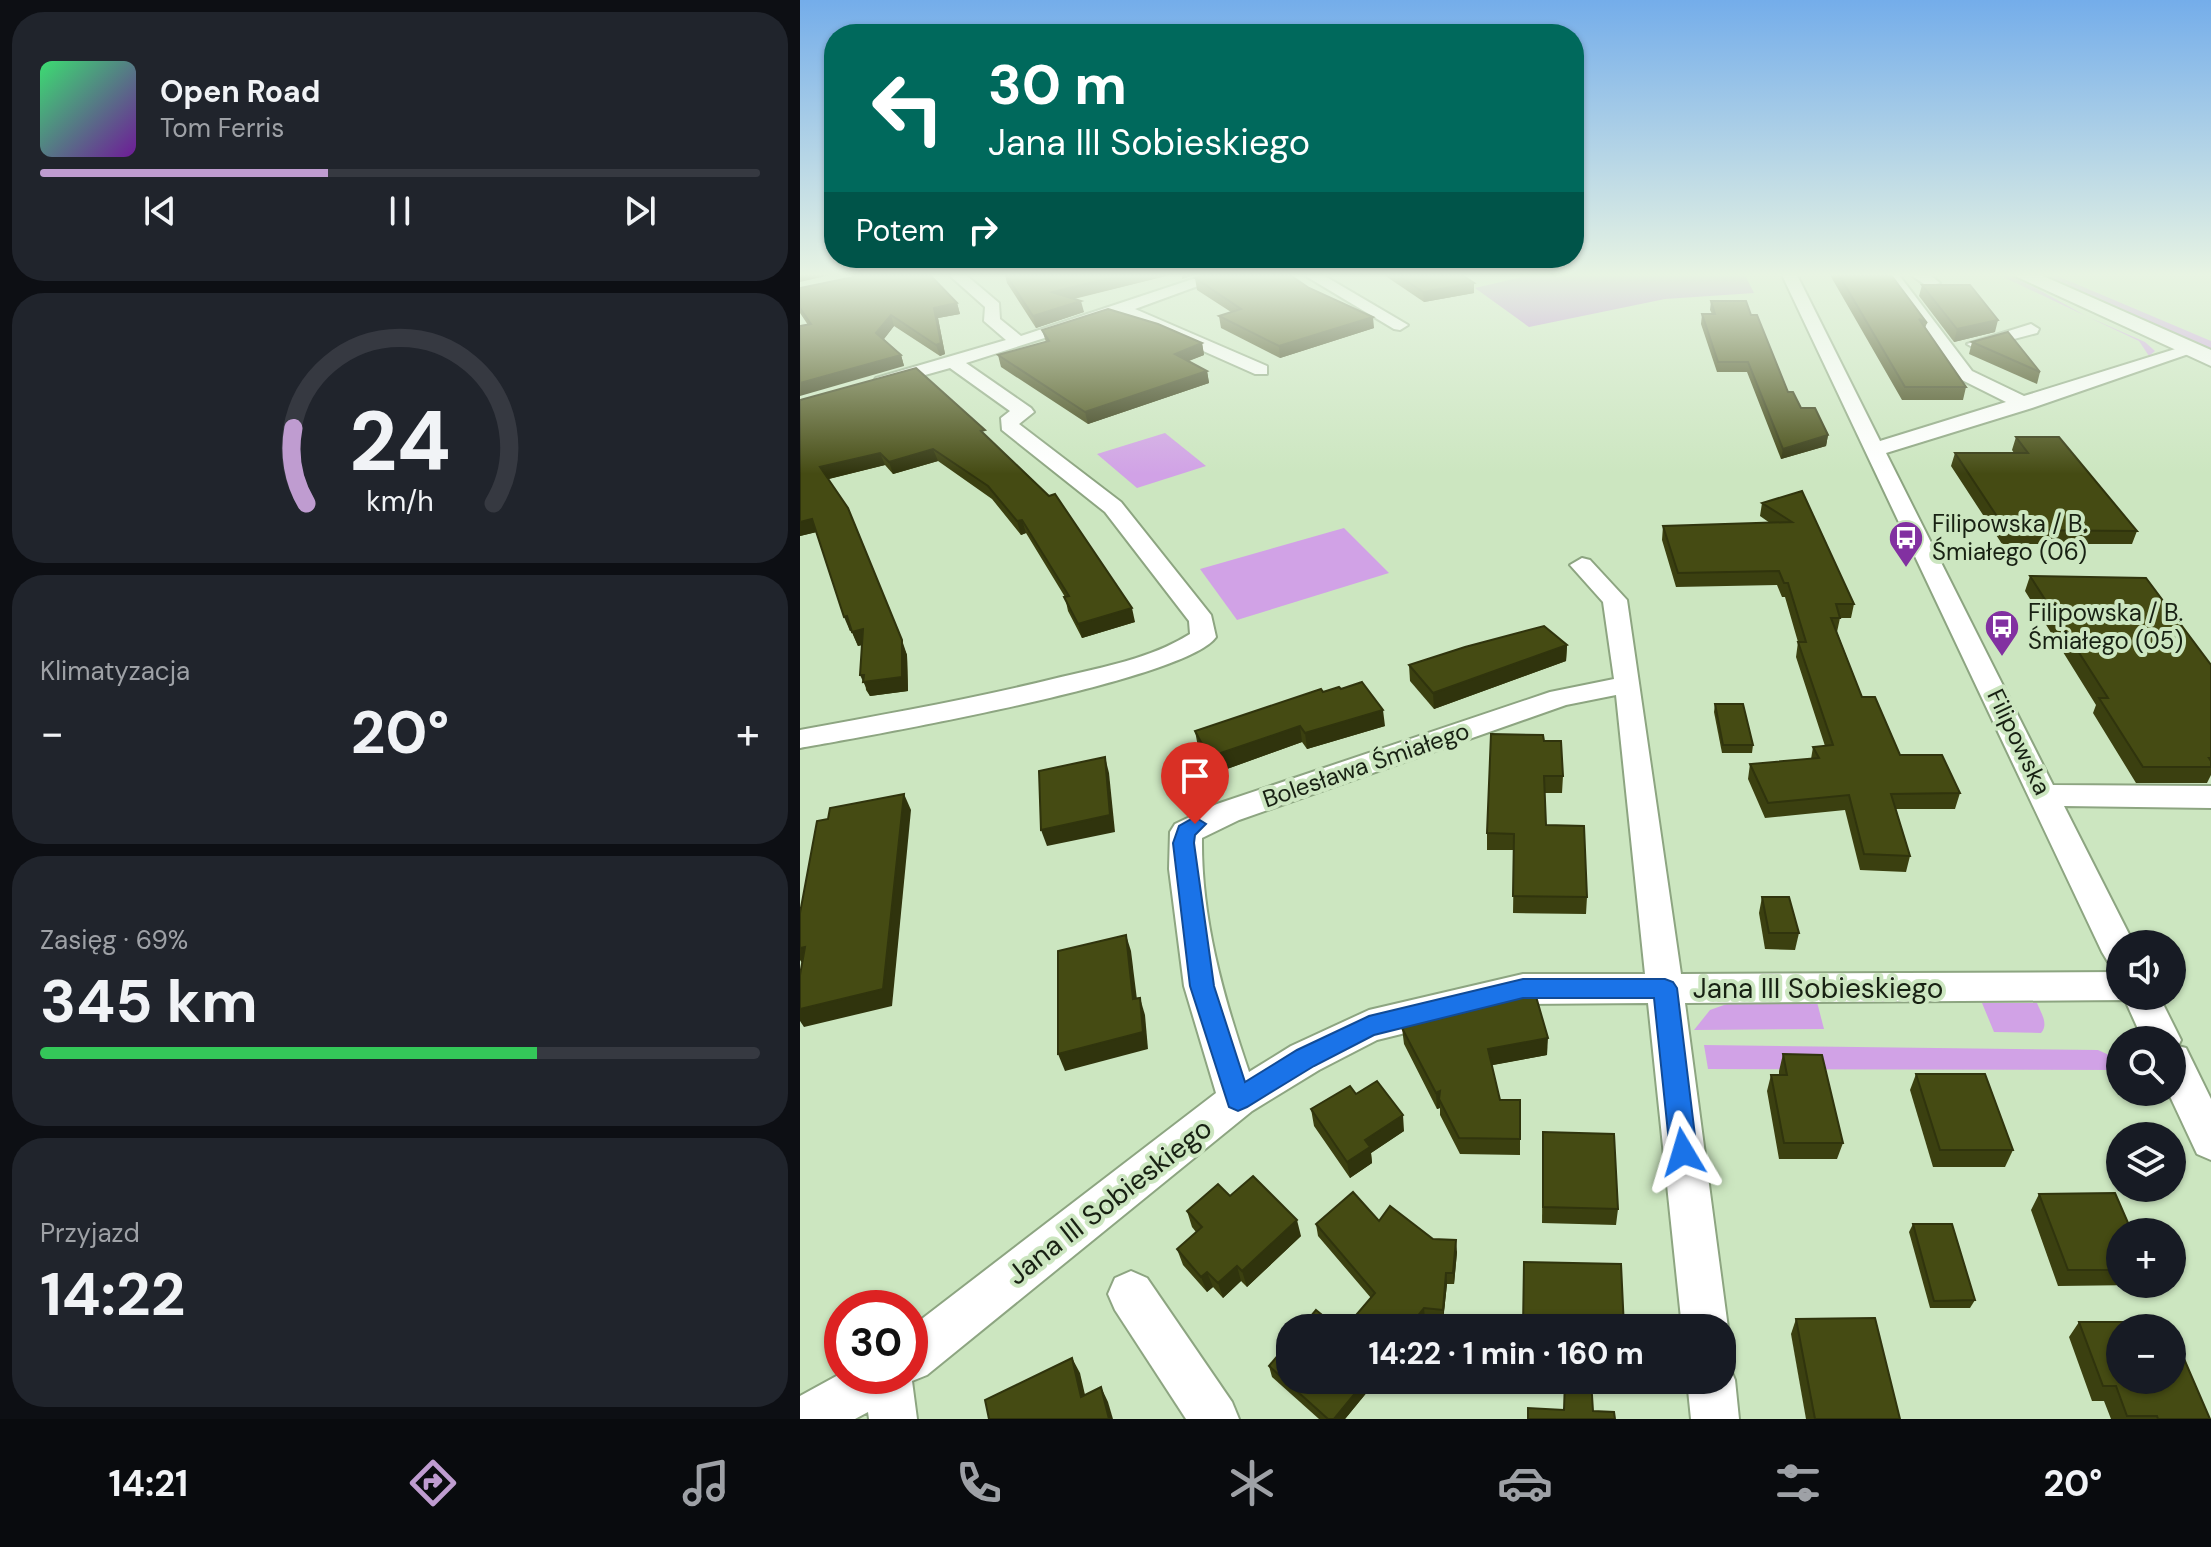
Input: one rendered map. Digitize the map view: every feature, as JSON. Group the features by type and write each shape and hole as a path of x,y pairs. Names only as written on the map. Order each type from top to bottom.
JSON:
{"main road":[{"path":"2172,341 2201,354"}],"street":[{"path":"1196,341 1261,370"},
{"name":"Filipowska","path":"1821,341 2109,930"},
{"path":"1940,341 1966,375 2025,404"},
{"path":"1948,352 1987,341"},
{"path":"861,388 1019,342"},
{"path":"1874,450 2201,354"},
{"path":"800,739 980,706 1113,673 1180,653 1203,637 1202,620 1113,507 1009,426 1011,418 1024,412 953,362"},
{"path":"1582,565 1615,600 1628,684 1703,1314"},
{"name":"Bolesława Śmiałego","path":"1238,1099 1202,986 1185,869 1186,832 1207,819 1560,698 1628,684"},
{"path":"2045,795 2211,797"},
{"name":"Jana III Sobieskiego","path":"928,1344 1238,1099 1305,1058 1369,1026 1523,989 2106,987"},
{"path":"2186,1089 2211,1141"},
{"path":"1131,1294 1215,1419"},
{"path":"806,1419 853,1394"},
{"path":"890,1394 893,1419"},
{"path":"1712,1394 1715,1419"}],"shaded area":[{"path":"2139,341 2145,342 2155,351 2149,356"},
{"path":"2188,341 2211,341 2211,351"},
{"path":"1165,433 1206,466 1137,488 1097,454"},
{"path":"1344,528 1389,573 1237,620 1200,569"},
{"path":"1735,1001 1817,1002 1824,1029 1694,1030 1710,1010"},
{"path":"1982,1003 2037,1003 2044,1018 2043,1030 2041,1033 1994,1032"},
{"path":"1704,1045 2098,1050 2106,1054 2106,1070 1708,1069"}],"building":[{"path":"800,341 885,341 901,355 800,383"},
{"path":"1048,341 1198,341 1202,343 1175,354 1207,371 1085,412 998,355"},
{"path":"1269,341 1294,341 1279,346"},
{"path":"1711,341 1768,341 1788,392 1793,392 1801,408 1815,408 1828,435 1783,449 1748,362 1718,362"},
{"path":"1878,341 1934,341 1966,387 1905,387"},
{"path":"2015,341 2040,372 1972,342"},
{"path":"916,368 985,430 981,431 1049,496 1055,494 1132,608 1078,624 1064,597 1069,596 1022,520 1017,521 988,486 933,449 889,462 880,453 820,467 848,508 902,640 902,677 863,682 864,675 860,675 863,629 852,632 847,616 844,617 812,519 800,522 800,400"},
{"path":"2016,437 2059,437 2137,531 2006,530 1955,453 2028,453"},
{"path":"1802,491 1854,604 1836,604 1840,618 1831,618 1862,697 1875,697 1900,755 1942,755 1960,793 1891,794 1910,856 1864,854 1849,795 1768,803 1750,764 1819,758 1813,747 1833,745 1798,642 1806,642 1788,583 1784,583 1779,571 1678,573 1663,526 1792,522 1762,503"},
{"path":"2030,576 2146,578 2211,665 2211,767 2143,767 2099,698 2108,698"},
{"path":"1544,626 1567,645 1433,693 1409,665 1465,647"},
{"path":"1362,682 1383,710 1305,733 1300,726 1209,757 1195,731 1321,689 1323,692 1341,689"},
{"path":"1715,704 1743,704 1753,745 1723,745"},
{"path":"1491,734 1543,735 1544,741 1561,741 1563,776 1544,776 1546,825 1584,826 1587,897 1513,896 1514,834 1487,833"},
{"path":"1105,757 1110,815 1041,830 1039,771"},
{"path":"904,794 883,989 800,1009 800,975 805,947 800,948 800,913 817,821 828,819 830,808"},
{"path":"1762,897 1789,897 1799,933 1769,933"},
{"path":"1126,935 1133,999 1140,998 1143,1032 1058,1054 1058,951"},
{"path":"1535,993 1548,1038 1488,1049 1500,1100 1520,1100 1520,1139 1459,1138 1439,1099 1440,1091 1436,1093 1402,1028 1476,1003"},
{"path":"1783,1054 1822,1055 1843,1143 1784,1143 1771,1075 1787,1075"},
{"path":"1916,1074 1985,1074 2013,1150 1940,1150"},
{"path":"1377,1081 1403,1115 1365,1140 1370,1147 1347,1162 1311,1109 1350,1086 1356,1094"},
{"path":"1543,1132 1614,1134 1618,1209 1543,1207"},
{"path":"1253,1176 1297,1220 1242,1271 1237,1266 1218,1283 1207,1272 1201,1277 1177,1249 1202,1227 1187,1211 1218,1184 1230,1196"},
{"path":"1353,1192 1379,1221 1390,1206 1433,1239 1456,1240 1453,1273 1446,1273 1443,1310 1424,1308 1419,1314 1357,1314 1375,1293 1316,1224"},
{"path":"2106,1193 2106,1202 2119,1202 2126,1218 2106,1218 2106,1270 2068,1270 2039,1194"},
{"path":"1913,1224 1952,1224 1975,1300 1934,1301"},
{"path":"1524,1262 1621,1264 1623,1314 1523,1314"},
{"path":"1875,1318 1900,1419 1815,1419 1796,1319"},
{"path":"2079,1322 2106,1322 2106,1386 2103,1386"},
{"path":"1072,1358 1081,1397 1101,1387 1109,1419 989,1419 985,1400"},
{"path":"1276,1358 1276,1372 1269,1366"},
{"path":"2186,1363 2210,1419 2158,1419 2157,1416 2127,1416 2119,1394 2186,1394"},
{"path":"1300,1394 1355,1394 1334,1419 1328,1419"},
{"path":"1565,1394 1592,1394 1593,1411 1614,1412 1615,1419 1528,1419 1528,1408 1564,1410"}],"place":[{"name":"Filipowska / B. Śmiałego (06)","path":"1906,569"},
{"name":"Filipowska / B. Śmiałego (05)","path":"2002,658"}],"route":[{"path":"1195,824 1186,832 1183,843 1202,986 1238,1099 1305,1058 1369,1026 1523,989 1665,988 1683,1152"}]}
